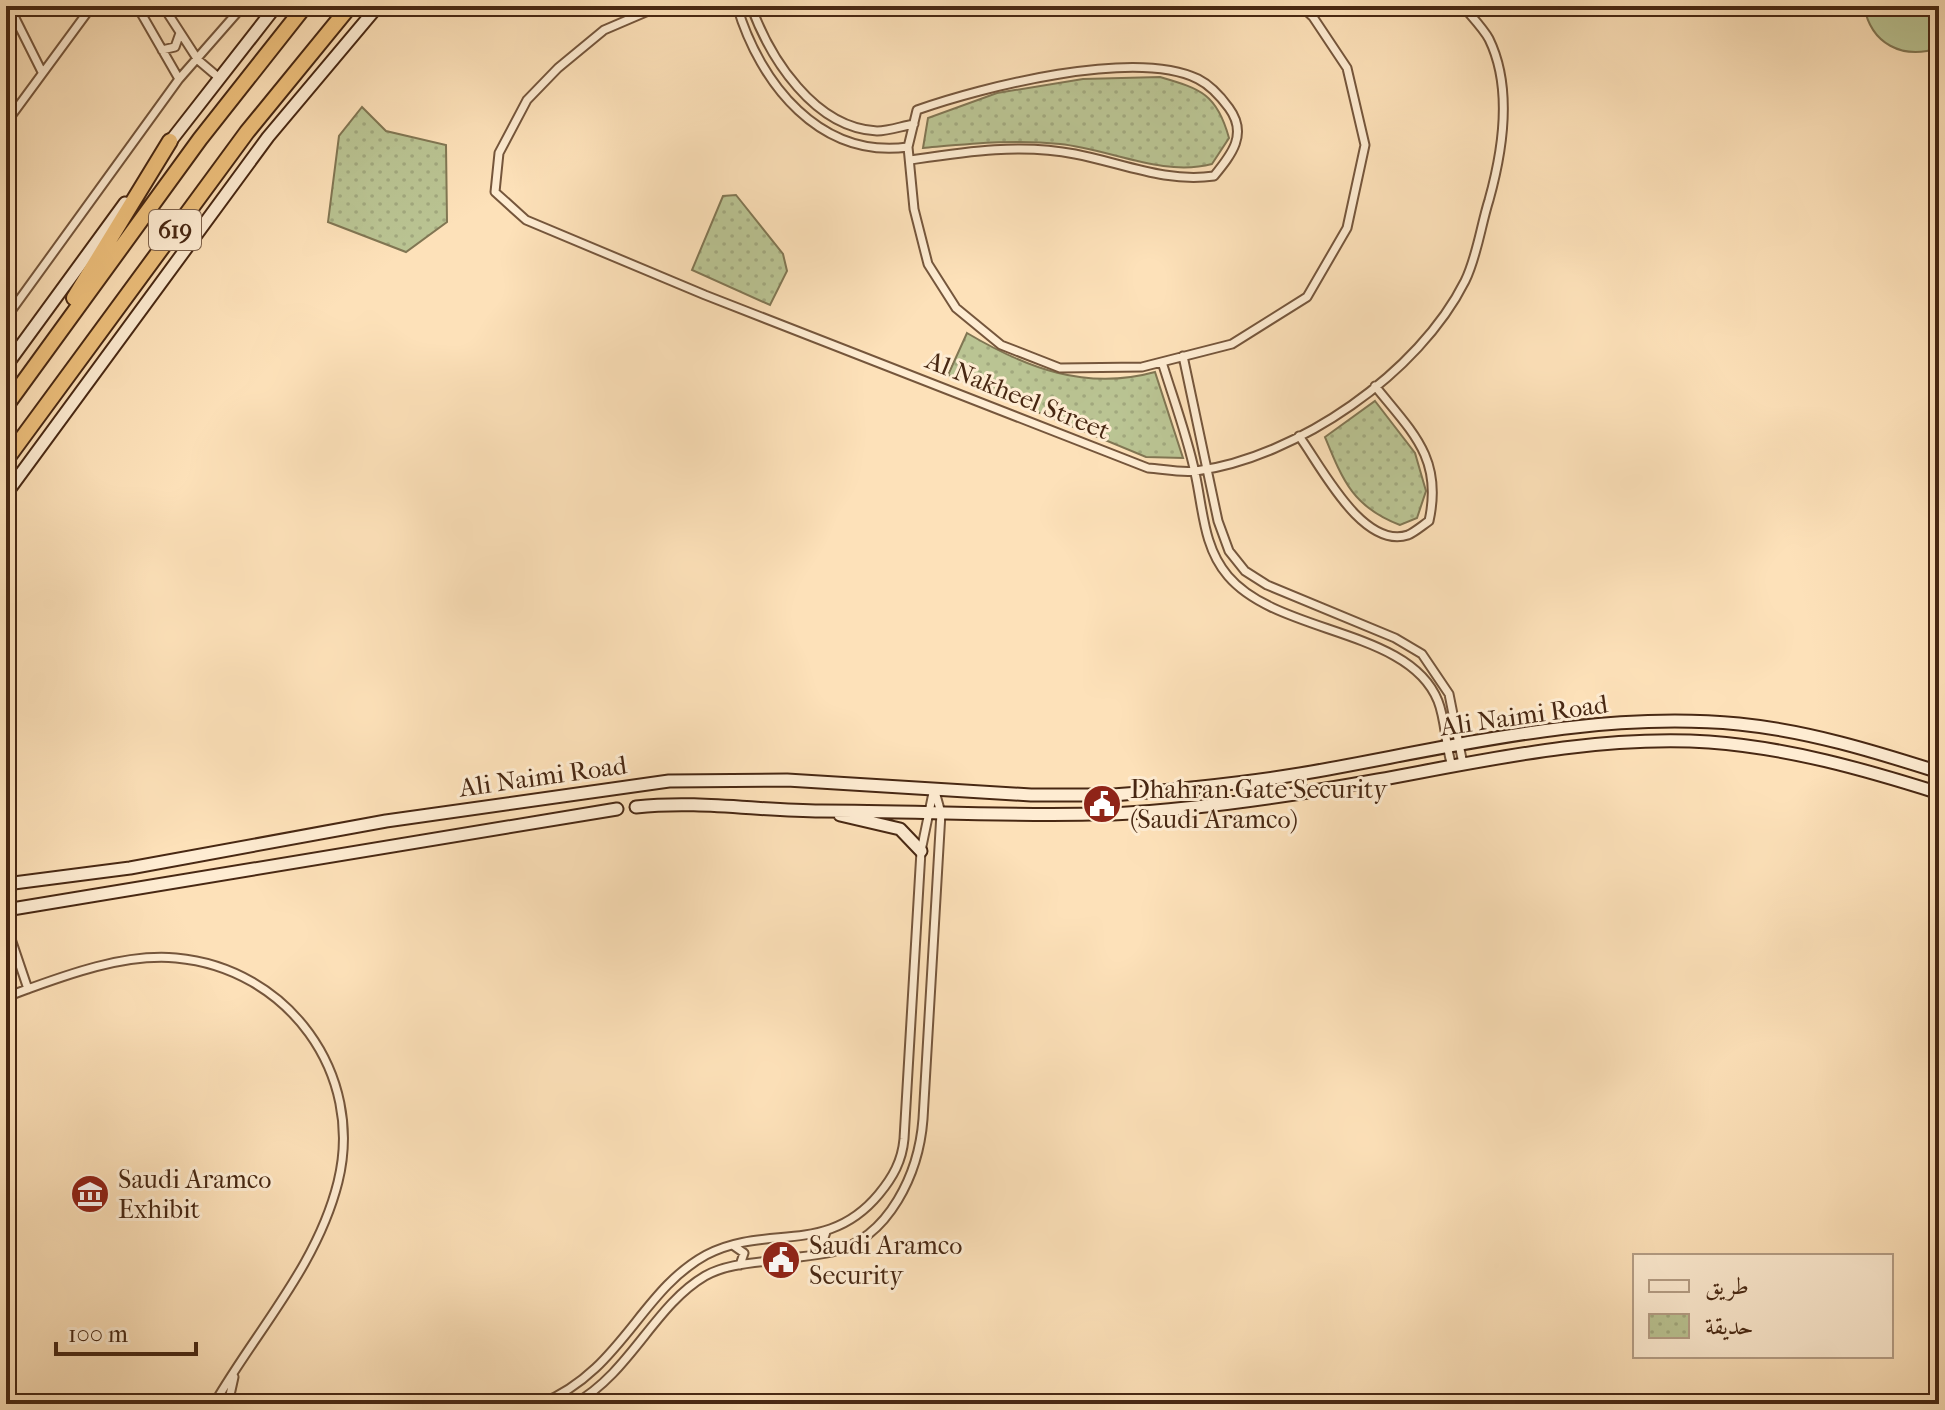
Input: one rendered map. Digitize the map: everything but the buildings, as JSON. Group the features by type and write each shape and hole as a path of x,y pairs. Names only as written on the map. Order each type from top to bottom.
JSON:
{"highway":[{"name":"619","path":"6,406 200,139 305,6"},
{"name":"619","path":"6,461 247,132 350,6"},
{"path":"17,390 170,141"}],"main road":[{"path":"6,366 218,77 276,6"},
{"path":"6,494 268,137 378,6"},
{"name":"Ali Naimi Road","path":"1113,795 1262,780 1598,724 1704,722 1809,735 1939,772"},
{"name":"Ali Naimi Road","path":"1113,814 1267,799 1579,746 1707,742 1824,759 1939,793"},
{"name":"Ali Naimi Road","path":"6,884 130,868 386,821 631,785 773,780 1091,795"},
{"path":"1139,793 1131,803 1141,813"},
{"path":"1075,795 1085,804 1076,815"},
{"name":"Ali Naimi Road","path":"636,807 682,803 819,811 1091,814"},
{"name":"Ali Naimi Road","path":"6,910 617,809"},
{"path":"819,811 888,825 907,834 921,851"}],"street":[{"path":"9,6 42,72"},
{"path":"6,123 92,6"},
{"path":"137,6 179,79"},
{"path":"163,6 198,60 218,77"},
{"path":"6,318 179,79 243,6"},
{"name":"Al Nakheel Street","path":"660,6 604,30 558,68 527,100 499,153 495,192 526,220 705,295 1148,468 1195,471 1250,456 1314,429 1375,386 1430,333 1466,280 1500,158 1504,96 1489,40 1463,6"},
{"path":"737,6 768,76 802,117 838,138 880,151 908,147"},
{"path":"751,6 773,55 789,80 809,99 834,116 864,128 878,131 914,124"},
{"path":"910,160 1017,148 1074,154 1147,173 1196,179 1214,176 1238,140 1238,120 1220,96 1198,79 1168,70 1058,74 1003,83 917,110 908,147 914,209 928,264 956,308 1001,345 1060,368 1142,367 1232,344 1307,297 1347,228 1365,145 1347,68 1313,17 1301,6"},
{"path":"6,30 15,19"},
{"path":"162,50 175,47 180,33"},
{"path":"1183,356 1209,467 1218,521 1229,551 1245,571 1267,585 1395,638 1422,654 1449,694 1460,745 1458,765"},
{"path":"1162,362 1195,471 1205,530 1214,554 1228,577 1273,610 1371,646 1413,668 1437,700 1446,748 1458,765"},
{"path":"1299,436 1322,466 1333,491 1351,512 1373,527 1394,535 1408,535 1429,521 1435,492 1430,462 1410,429 1375,386"},
{"path":"540,1404 595,1372 680,1274 702,1258 732,1245 826,1232 868,1207 890,1181 903,1149 921,851 934,788"},
{"path":"574,1404 625,1364 676,1301 707,1276 740,1265 832,1252 861,1237 887,1214 909,1182 921,1145 941,813 934,788"},
{"path":"6,924 28,989"},
{"path":"6,997 132,960 175,958 197,961 237,973 280,1000 305,1026 325,1057 343,1118 344,1144 337,1185 303,1265 279,1309 214,1404"},
{"path":"826,1232 822,1244 832,1252"},
{"path":"732,1245 744,1253 740,1265"},
{"path":"228,1404 227,1395 240,1364"}],"green space":[{"path":"1864,6 1939,6 1939,48 1913,52 1890,46 1873,30"},
{"path":"1160,77 1197,90 1219,112 1229,138 1212,164 1193,167 1155,165 1079,147 1026,142 923,148 928,118 997,93 1083,79"},
{"path":"362,107 386,131 446,145 447,222 406,252 328,222 339,136"},
{"path":"736,195 783,254 787,271 770,305 692,270 723,196"},
{"path":"967,333 1012,357 1057,373 1105,379 1155,372 1183,458 1146,457 948,375"},
{"path":"1375,401 1415,453 1426,491 1417,518 1400,525 1360,501 1344,479 1325,437"}],"tunnel":[{"path":"1091,795 1113,795"},
{"path":"1091,814 1113,814"}],"place":[{"name":"Dhahran Gate Security (Saudi Aramco)","path":"1102,804"},
{"name":"Saudi Aramco Exhibit","path":"90,1194"},
{"name":"Saudi Aramco Security","path":"781,1260"}]}
